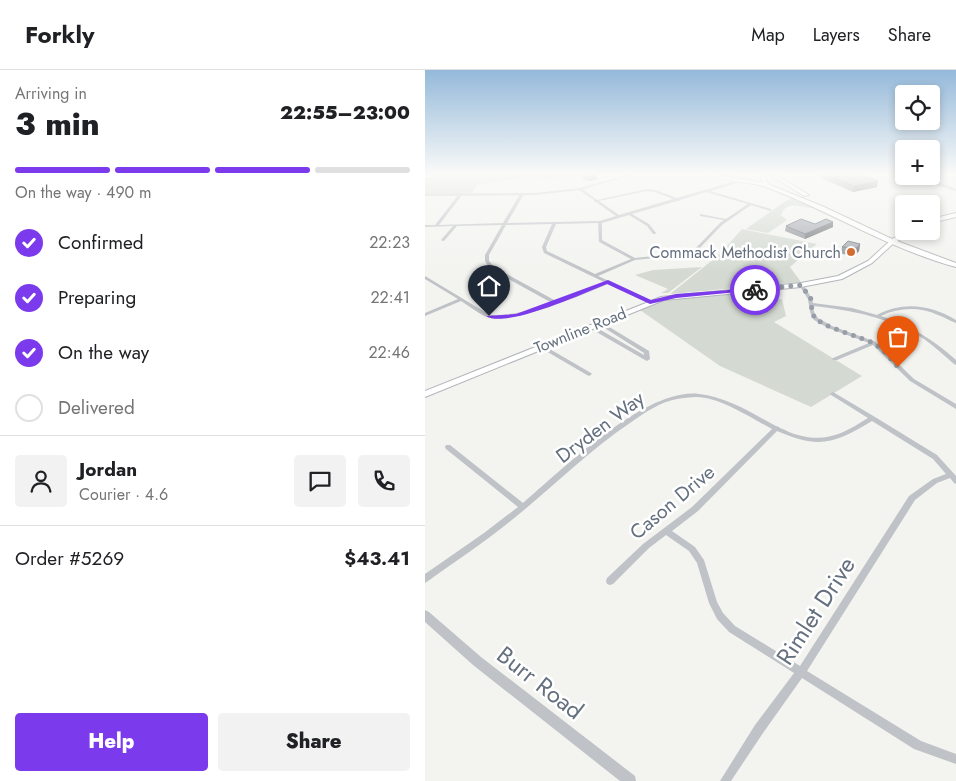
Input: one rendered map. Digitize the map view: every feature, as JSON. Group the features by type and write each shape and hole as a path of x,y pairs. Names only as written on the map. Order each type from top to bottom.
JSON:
{"main road":[{"path":"825,208 926,256 956,265"},
{"path":"940,219 956,215"},
{"path":"890,240 895,237"},
{"path":"890,240 895,238"},
{"name":"Townline Road","path":"425,394 650,302 676,296 801,285 839,278 870,262 890,240"}],"street":[{"path":"436,226 451,207"},
{"path":"514,207 487,255 487,261 492,268 554,302"},
{"path":"604,207 619,218"},
{"path":"425,226 600,222 653,207"},
{"path":"594,276 635,259 693,253 727,220 746,207"},
{"path":"762,207 771,210"},
{"path":"630,214 648,225 655,233"},
{"path":"701,215 727,220"},
{"path":"600,222 600,242 635,259"},
{"path":"554,224 544,247 545,252 650,302"},
{"path":"443,240 455,226"},
{"path":"425,277 489,316 497,318 517,315 608,282"},
{"path":"801,285 812,304 813,316 821,323 874,343 912,380 956,407"},
{"path":"914,307 915,299"},
{"path":"425,315 461,300"},
{"path":"812,304 850,308 878,316 930,339 956,363"},
{"path":"878,316 896,308 914,307 937,312 956,322"},
{"path":"594,325 604,326 647,352 647,358 595,329 594,325"},
{"path":"835,359 874,343"},
{"path":"541,346 589,374"},
{"path":"833,394 935,457 954,478"},
{"name":"Dryden Way","path":"425,579 523,507 626,422 663,400 677,396 692,395 715,398 802,438 823,441 848,433 873,418"},
{"name":"Cason Drive","path":"610,581 633,557 695,509 777,428"},
{"path":"448,447 523,507"},
{"name":"Rimlet Drive","path":"725,781 759,729 801,672 912,498 935,481 954,478"},
{"path":"666,531 692,549 701,562 713,603 720,616 732,629 919,745 956,759"},
{"name":"Burr Road","path":"425,615 477,660 631,781"}],"shaded area":[{"path":"777,207 786,207 781,215 787,220 768,233 746,229"},
{"path":"742,229 817,244 790,267 801,282 670,294 720,254"},
{"path":"702,267 668,293 661,293 668,289 635,275 653,270"},
{"path":"731,293 748,305 782,299 786,316 774,322 862,376 811,407 720,366 640,310 665,299"}],"building":[{"path":"801,219 815,224 826,219 833,222 805,234 786,226"},
{"path":"848,241 860,244 857,248 842,247"}],"way so far":[{"path":"755,290 801,285 811,299 812,312 815,319 830,327 874,343 882,348 898,367"}],"place":[{"name":"Commack Methodist Church","path":"851,252"}],"route":[{"path":"489,316 505,318 517,315 608,282 650,302 676,296 755,290"}]}
